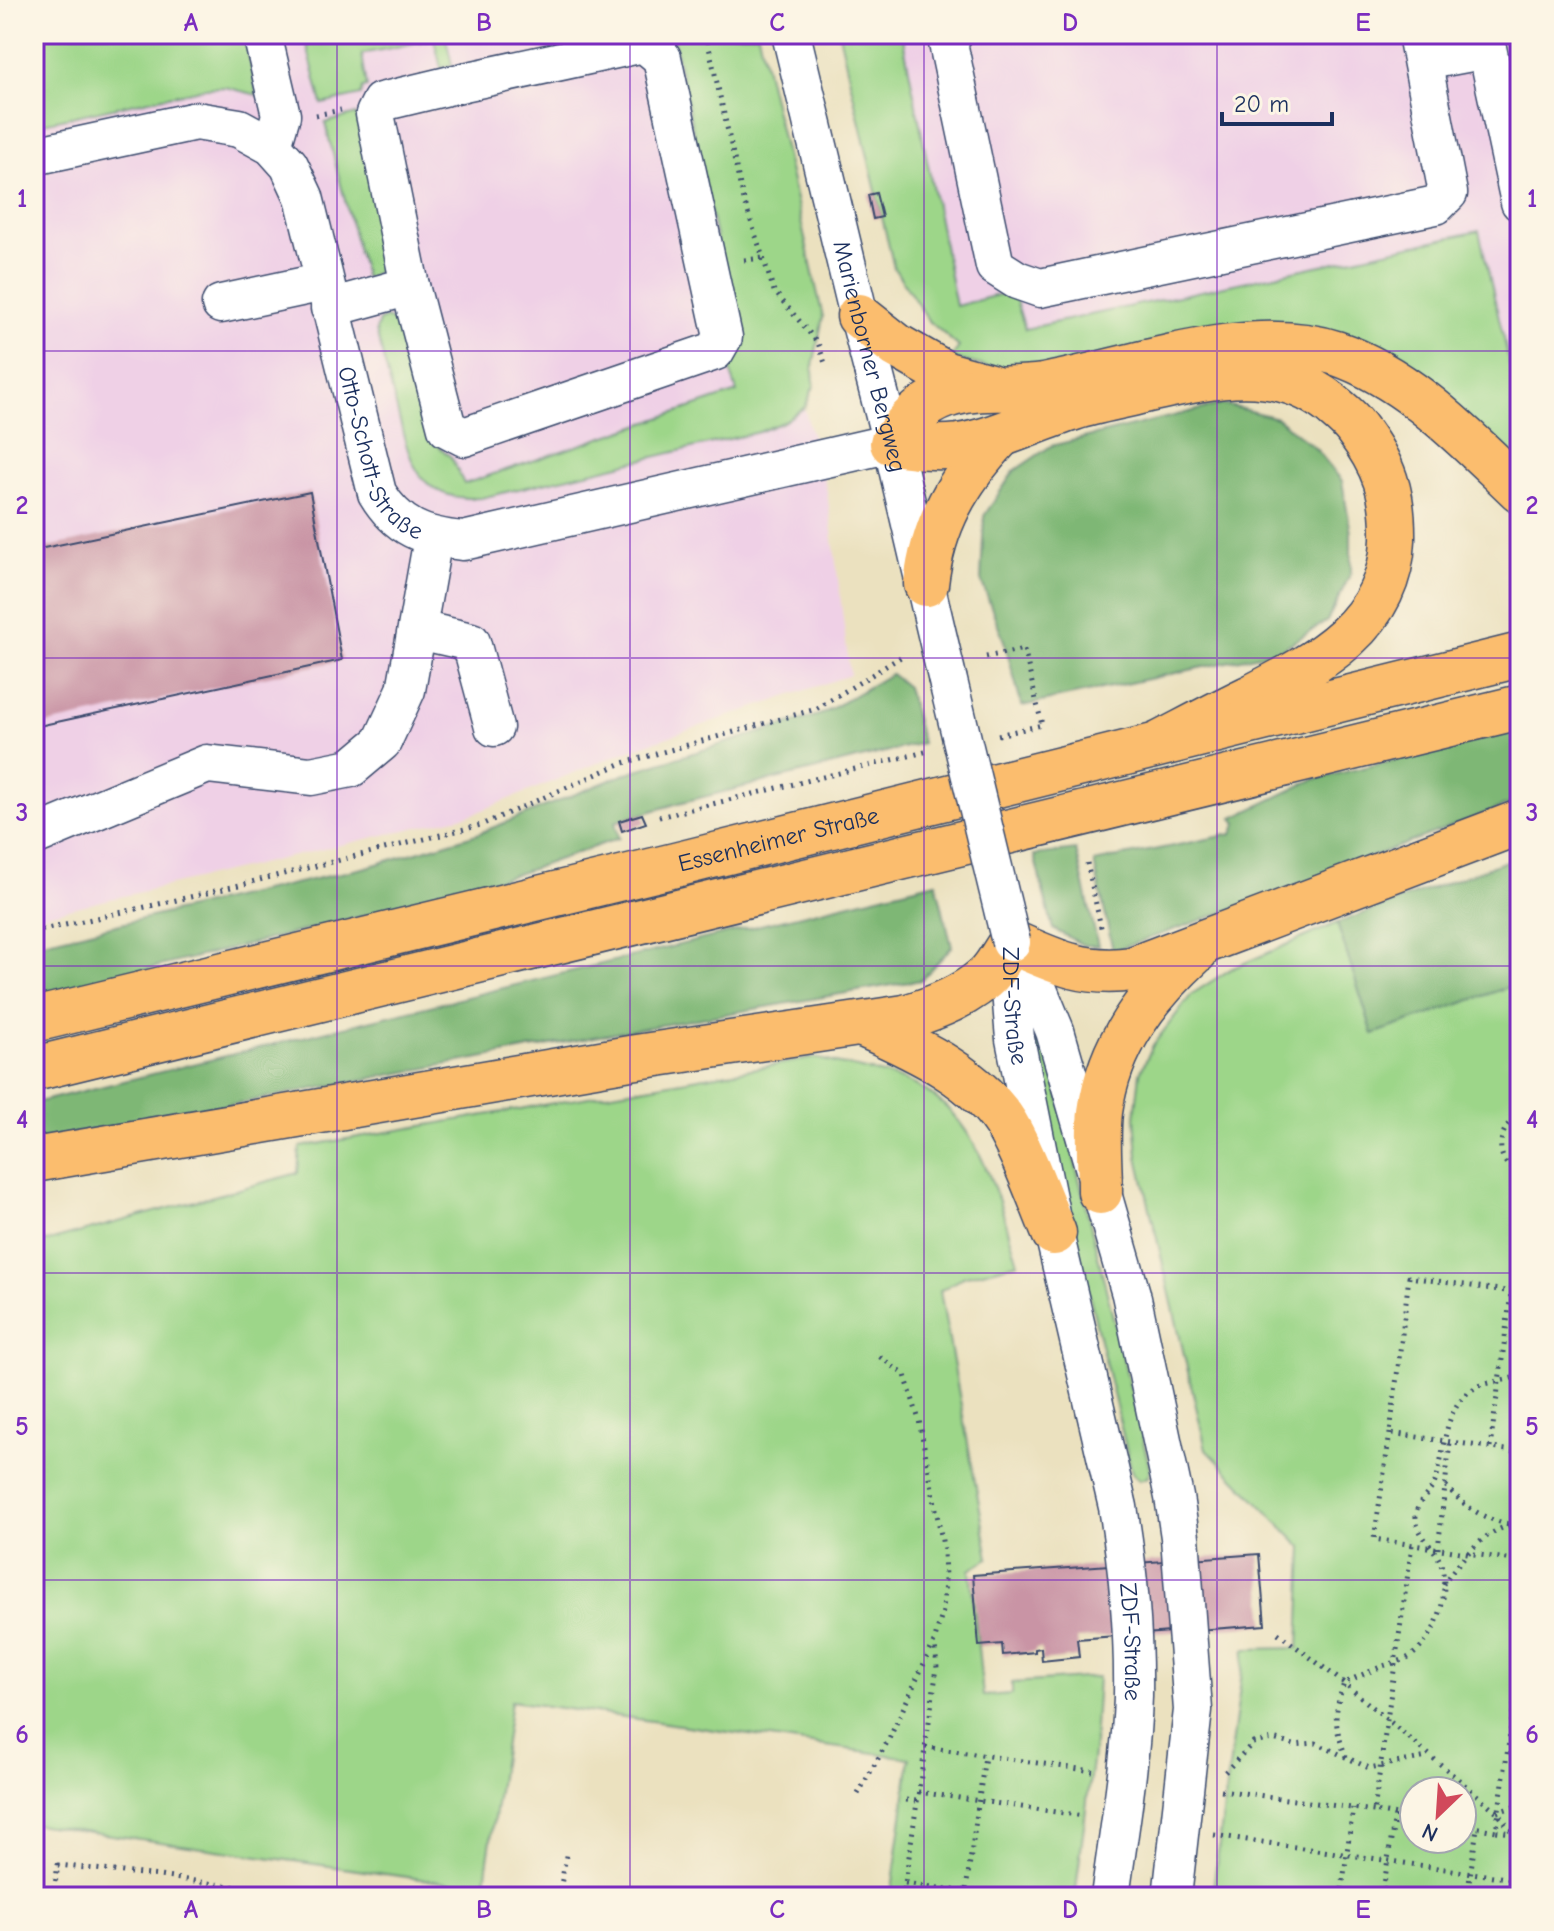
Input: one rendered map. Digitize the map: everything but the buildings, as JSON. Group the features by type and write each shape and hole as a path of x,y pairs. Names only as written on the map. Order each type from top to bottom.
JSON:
{"main road":[{"path":"859,316 897,346 946,374 996,388"},
{"path":"1159,744 1300,673 1331,653 1358,625 1380,594 1392,550 1393,514 1388,482 1373,450 1351,420 1320,396 1286,380 1249,373 1207,377 1075,407 999,437 937,448 892,443 908,421 925,406 949,395 1039,386 1245,343 1293,344 1334,353 1378,371 1415,396 1520,490"},
{"path":"926,584 929,553 945,512 977,461 999,437"},
{"name":"Essenheimer Straße","path":"34,1020 1520,655"},
{"name":"Essenheimer Straße","path":"34,1069 1520,707"},
{"path":"34,1160 630,1058 863,1025 927,1011 987,977 1011,942 1072,967 1112,972 1132,969 1520,822"},
{"path":"1100,1192 1099,1119 1112,1061 1143,1006 1169,976 1207,941"},
{"path":"863,1025 945,1065 983,1097 1009,1129 1054,1233"}],"street":[{"path":"262,34 281,115 272,146"},
{"name":"Marienborner Bergweg","path":"791,34 1011,942"},
{"path":"953,34 948,43 995,266 1017,280 1040,288 1436,205 1448,193 1420,47 1485,41 1520,202"},
{"path":"644,43 662,58 723,337 715,351 464,437 447,428 410,286 375,114 381,102 644,43"},
{"name":"Otto-Schott-Straße","path":"34,156 196,121 239,128 272,146 289,165 304,197 377,493 388,510 403,524 433,538 463,541 892,443"},
{"path":"221,304 410,286"},
{"path":"34,836 207,764 311,776 351,768 382,742 406,690 433,538"},
{"path":"419,630 471,642 494,727"},
{"name":"ZDF-Straße","path":"1011,942 1031,973 1050,1018 1131,1294 1174,1497 1180,1537 1193,1710 1172,1897"},
{"name":"ZDF-Straße","path":"1011,942 1015,1039 1054,1233 1118,1507 1129,1594 1133,1694 1130,1751 1110,1897"},
{"path":"1118,1507 1174,1497"}],"path":[{"path":"706,34 742,194 774,291 818,343 826,366"},
{"path":"986,657 1024,649 1042,725 997,736"},
{"path":"34,932 199,895 481,825 620,764 816,709 904,655"},
{"path":"659,817 936,749"},
{"path":"1087,863 1102,936"},
{"path":"1520,1113 1508,1121 1501,1133 1500,1147 1504,1160 1520,1173"},
{"path":"1490,1448 1520,1227"},
{"path":"1520,1293 1409,1277 1374,1539 1518,1561 1520,1532"},
{"path":"1512,1291 1520,1311"},
{"path":"858,1794 889,1739 934,1642 943,1611 945,1579 944,1551 919,1420 905,1375 876,1354"},
{"path":"1434,1548 1445,1485 1447,1425 1465,1396 1480,1386 1520,1375"},
{"path":"1390,1433 1520,1452"},
{"path":"1346,1757 1337,1730 1335,1710 1344,1683 1411,1657 1429,1637 1441,1608 1443,1585 1440,1561 1416,1518 1422,1497 1434,1486 1447,1441"},
{"path":"1437,1476 1467,1507 1498,1523 1520,1524"},
{"path":"1443,1585 1474,1546 1512,1524"},
{"path":"1374,1811 1412,1545"},
{"path":"1278,1633 1344,1683 1497,1812 1519,1839 1510,1897"},
{"path":"903,1897 937,1668 934,1642"},
{"path":"1496,1831 1520,1665"},
{"path":"1216,1780 1253,1743 1273,1739 1294,1745 1316,1743 1369,1768 1428,1756"},
{"path":"925,1747 1098,1772"},
{"path":"965,1894 985,1756"},
{"path":"1215,1789 1398,1815"},
{"path":"918,1792 1092,1817"},
{"path":"906,1800 917,1801"},
{"path":"1497,1812 1520,1805"},
{"path":"1341,1897 1353,1808"},
{"path":"1382,1897 1395,1815"},
{"path":"1478,1828 1512,1834"},
{"path":"1209,1834 1513,1879"},
{"path":"559,1897 567,1850"},
{"path":"1467,1897 1473,1855"},
{"path":"53,1897 58,1865 306,1897"},
{"path":"905,1883 1000,1897"}],"shaded area":[{"path":"34,34 690,34 792,362 827,491 850,675 627,751 473,814 34,917"},
{"path":"839,34 1520,34 1520,470 1398,368 951,358 959,347 928,320"}],"green space":[{"path":"34,34 244,34 257,95 225,87 205,88 34,125"},
{"path":"304,34 445,34 452,65 441,68 434,39 362,54 367,87 363,88 361,95 322,104"},
{"path":"672,34 758,34 823,317 813,366 814,386 805,407 783,422 759,432 481,498 443,493 420,475 407,446 376,331 379,321 386,318 395,322 408,343 430,439 451,457 464,484 737,392 728,364 738,339"},
{"path":"839,34 902,34 956,306 1013,291 1025,329 1479,231 1510,366 1520,365 1520,470 1398,368 1027,376 951,358 959,347 928,320 894,268"},
{"path":"356,114 387,251 380,268 365,278 325,123"},
{"path":"1222,404 1277,418 1316,449 1342,481 1351,533 1351,573 1327,621 1278,651 1022,706 1004,641 981,580 984,516 1014,471 1051,446"},
{"path":"891,674 907,687 922,743 679,803 615,822 619,838 441,897 34,997 34,944 367,867 477,834 630,772 822,714"},
{"path":"1520,730 1520,800 1259,900 1113,951 1094,862 1232,834 1237,823 1233,818 1312,780"},
{"path":"1076,850 1098,946 1083,945 1053,929 1034,855"},
{"path":"1520,856 1520,983 1373,1034 1337,923"},
{"path":"936,882 952,947 921,980 34,1141 34,1103"},
{"path":"1337,923 1373,1034 1520,983 1520,1897 1212,1897 1245,1649 1299,1648 1303,1548 1206,1449 1138,1157 1135,1117 1140,1073 1153,1045 1192,994 1231,969"},
{"path":"1046,1043 1150,1469 1148,1477 1139,1480 1132,1473 1031,1053 1035,1044"},
{"path":"815,1058 906,1081 939,1100 957,1118 972,1140 1003,1214 1018,1263 963,1277 940,1291 989,1558 970,1570 983,1696 1012,1694 1012,1683 1098,1677 1094,1745 1075,1897 891,1897 910,1758 511,1701 484,1888 34,1824 34,1245 298,1173 300,1147"}]}
